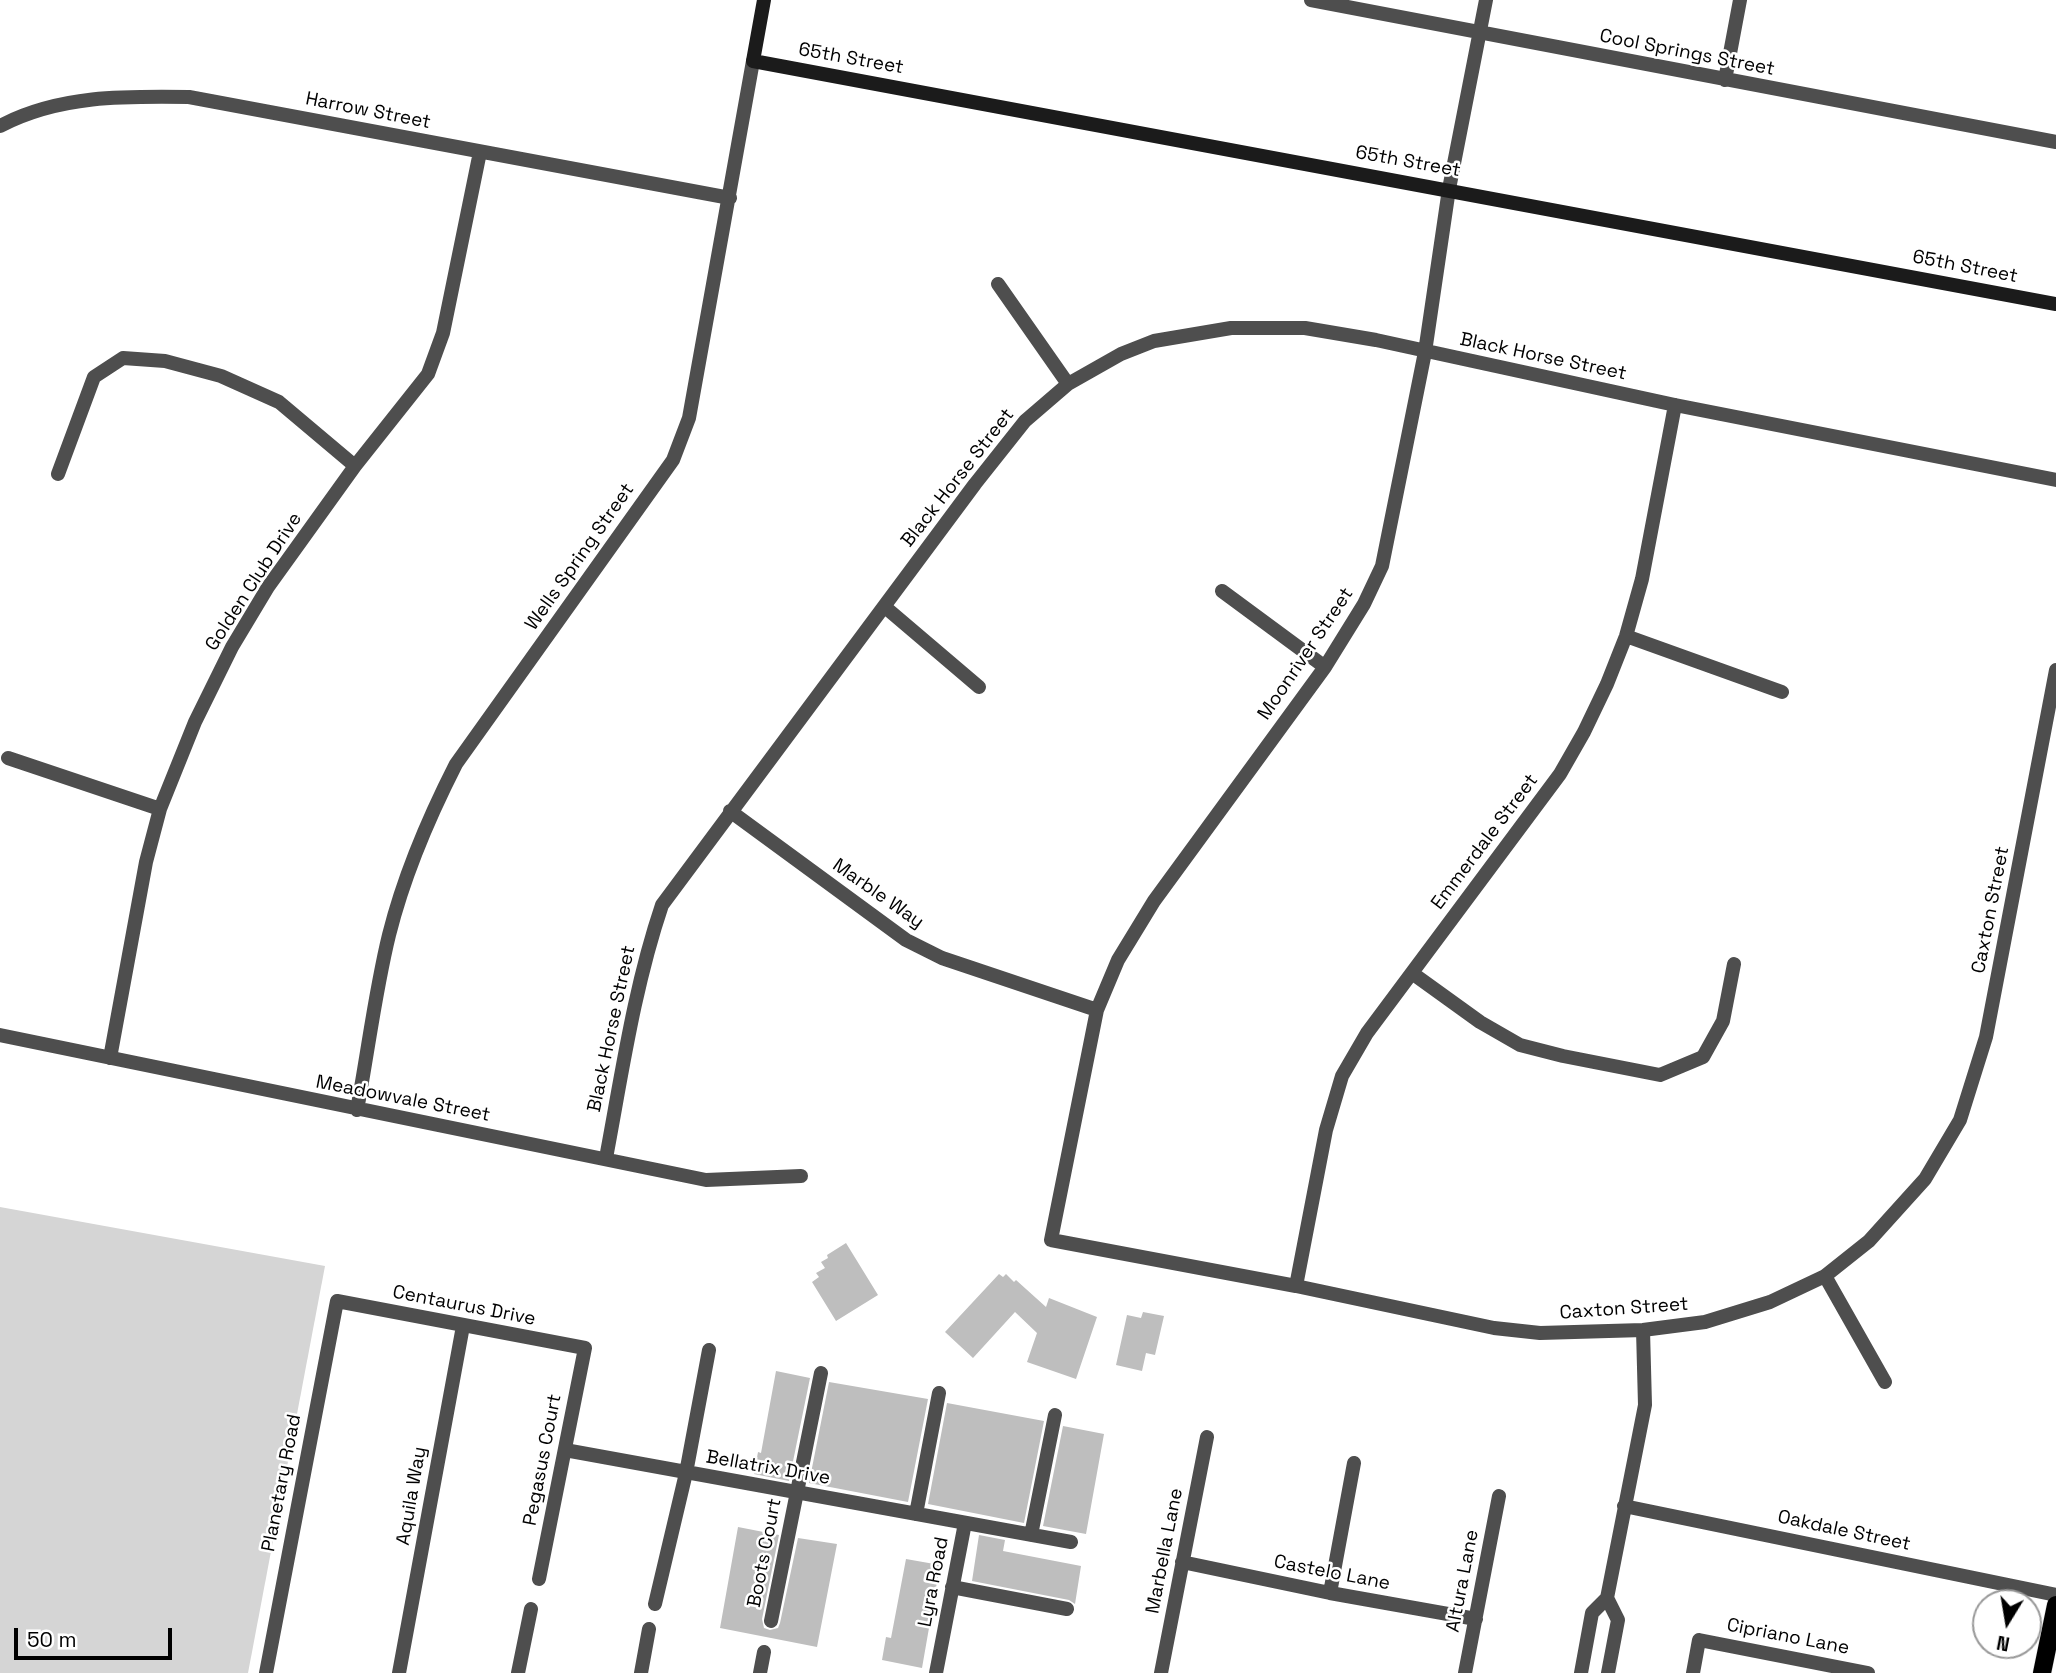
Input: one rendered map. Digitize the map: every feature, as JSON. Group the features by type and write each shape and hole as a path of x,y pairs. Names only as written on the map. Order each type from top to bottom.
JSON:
{"main road":[{"path":"2042,1673 2056,1605"}],"street":[{"name":"Wells Spring Street","path":"357,1110 389,935 404,881 428,820 456,764 673,460 689,418 764,0"},
{"name":"Cool Springs Street","path":"1311,0 2056,142"},
{"name":"Moonriver Street","path":"1051,1240 1097,1010 1118,960 1154,901 1325,667 1364,604 1382,566 1425,352 1449,189 1486,0"},
{"path":"1725,80 1740,0"},
{"name":"65th Street","path":"753,61 2056,304"},
{"name":"Harrow Street","path":"0,126 49,106 115,96 189,97 730,198"},
{"name":"Golden Club Drive","path":"110,1058 146,862 160,809 195,722 232,647 268,587 355,467 428,374 443,333 480,152"},
{"path":"998,284 1068,384"},
{"name":"Black Horse Street","path":"606,1158 635,999 645,955 662,905 975,484 1025,421 1068,384 1121,354 1153,341 1231,328 1305,328 2056,480"},
{"path":"58,474 94,377 123,358 165,361 221,376 279,402 355,467"},
{"name":"Emmerdale Street","path":"1296,1286 1325,1130 1342,1076 1367,1033 1559,774 1607,684 1626,636 1642,579 1675,405"},
{"path":"1222,591 1325,667"},
{"path":"885,607 979,687"},
{"path":"1626,636 1782,692"},
{"name":"Caxton Street","path":"1051,1240 1296,1286 1493,1328 1540,1333 1643,1330 1718,1318 1770,1303 1825,1276 1869,1241 1925,1179 1960,1120 1986,1037 2056,670"},
{"path":"8,758 160,809"},
{"name":"Marble Way","path":"730,811 906,940 942,958 1097,1010"},
{"path":"1412,973 1480,1022 1520,1045 1660,1074 1703,1057 1723,1021 1734,964"},
{"name":"Meadowvale Street","path":"0,1035 357,1110 606,1158 706,1181 801,1176"},
{"path":"1825,1276 1885,1382"},
{"name":"Centaurus Drive","path":"337,1301 585,1348"},
{"name":"Planetary Road","path":"266,1673 337,1301"},
{"name":"Aquila Way","path":"399,1673 463,1326"},
{"path":"1581,1673 1591,1613 1607,1598 1645,1405 1643,1330"},
{"name":"Pegasus Court","path":"539,1580 585,1348"},
{"path":"655,1604 686,1473 709,1350"},
{"name":"Boots Court","path":"771,1621 821,1373"},
{"path":"916,1514 939,1393"},
{"path":"1031,1535 1055,1415"},
{"name":"Marbella Lane","path":"1161,1673 1207,1437"},
{"name":"Bellatrix Drive","path":"565,1450 965,1523"},
{"path":"1330,1593 1354,1463"},
{"name":"Altura Lane","path":"1465,1673 1499,1496"},
{"name":"Oakdale Street","path":"1624,1506 2056,1595"},
{"name":"Lyra Road","path":"936,1673 965,1523 1071,1542"},
{"name":"Castelo Lane","path":"1182,1562 1330,1593 1476,1619"},
{"path":"952,1587 1067,1609"},
{"path":"1607,1598 1618,1620 1608,1673"},
{"path":"518,1673 531,1609"},
{"path":"641,1673 649,1629"},
{"name":"Cipriano Lane","path":"1693,1673 1699,1640 1832,1670 1868,1673"},
{"path":"1585,1648 1612,1652"},
{"path":"760,1673 764,1652"}],"shaded area":[{"path":"0,1207 325,1266 248,1673 0,1673"}],"building":[{"path":"846,1243 878,1295 836,1321 812,1282 819,1277 816,1273 825,1268 821,1262 828,1258 827,1255"},
{"path":"999,1274 1003,1277 1006,1274 1014,1282 1016,1280 1046,1307 1049,1298 1097,1317 1076,1379 1027,1362 1037,1333 1015,1312 973,1358 945,1332"},
{"path":"1143,1312 1164,1316 1155,1355 1146,1353 1142,1371 1116,1365 1127,1315 1141,1318"},
{"path":"776,1371 810,1378 789,1481 754,1474 758,1452 761,1453"},
{"path":"829,1382 928,1399 908,1502 809,1483"},
{"path":"947,1403 1044,1421 1024,1523 928,1504"},
{"path":"1063,1426 1104,1434 1086,1534 1043,1526"},
{"path":"738,1527 779,1535 762,1619 764,1628 770,1630 778,1628 780,1623 798,1538 837,1544 817,1647 720,1628"},
{"path":"979,1535 1005,1540 1003,1551 1081,1566 1075,1604 1069,1600 972,1581"},
{"path":"906,1559 940,1565 922,1668 882,1660 886,1637 891,1638"}]}
